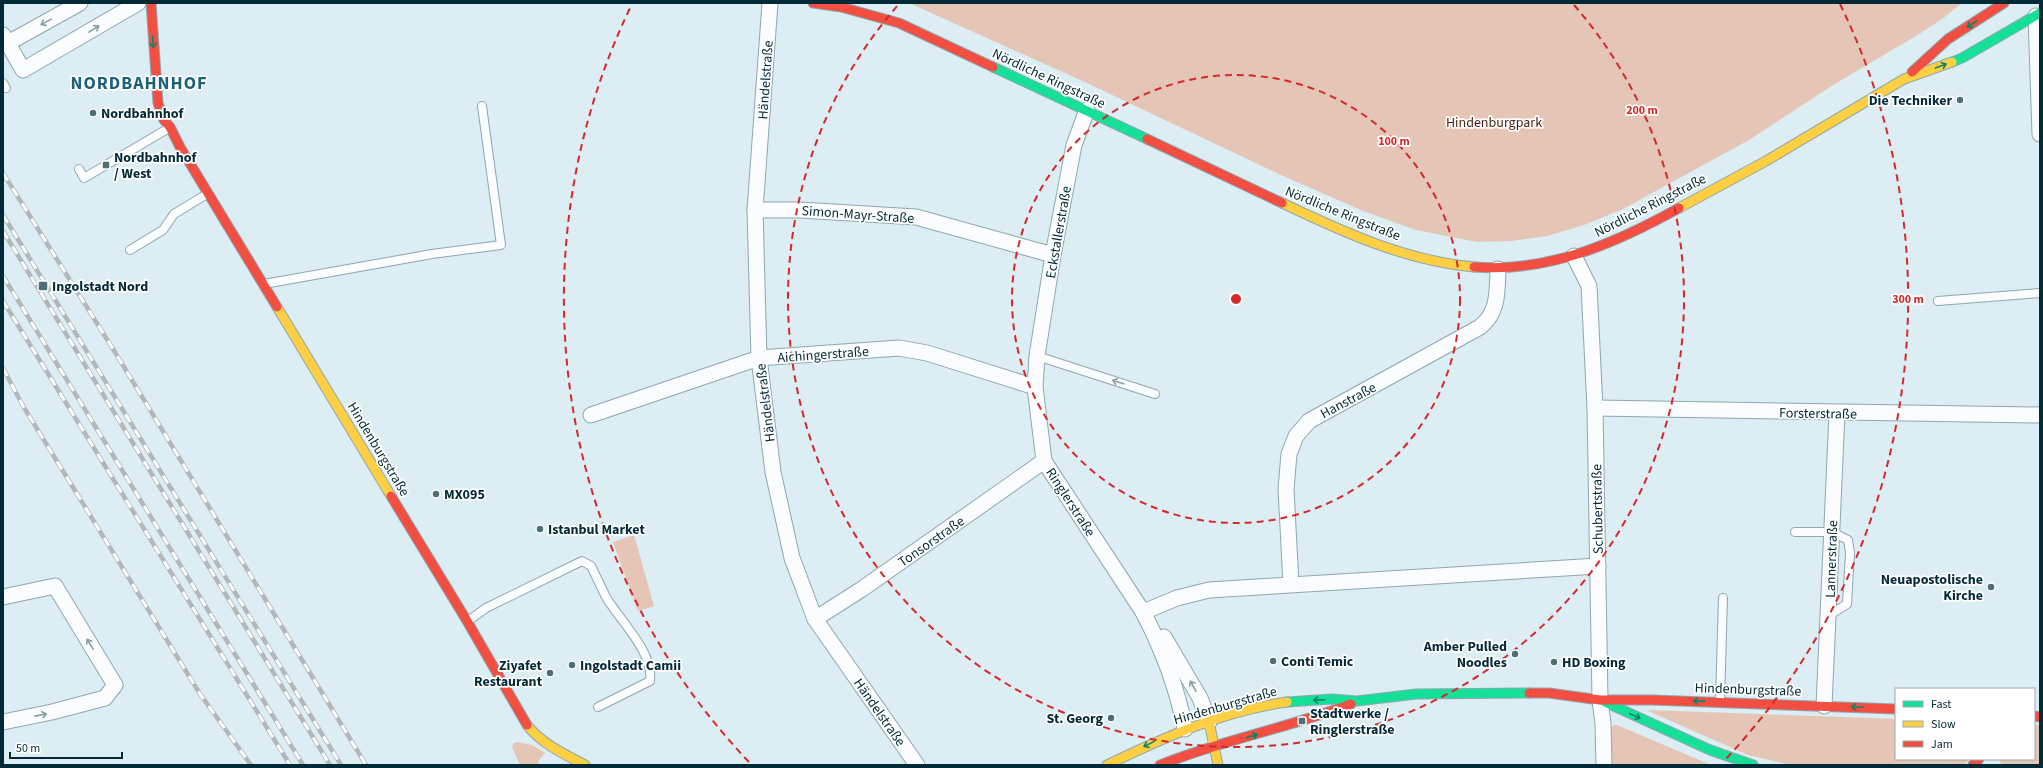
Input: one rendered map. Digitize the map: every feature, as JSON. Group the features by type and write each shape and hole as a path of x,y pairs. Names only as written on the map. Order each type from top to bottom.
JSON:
{"main road":[{"name":"Hindenburgstraße","path":"151,3 156,94 160,112 468,621 522,719 530,729 551,747 585,765"},
{"name":"Nördliche Ringstraße","path":"813,3 841,7 899,23 1087,110 1313,218 1368,241 1422,259 1451,266 1498,269 1515,268 1574,256 1598,248 1667,215 1766,161 1904,80 1962,58 2038,15"},
{"name":"Nördliche Ringstraße","path":"1904,80 1948,39 2004,3"},
{"name":"Hindenburgstraße","path":"169,103 170,127"},
{"name":"Hindenburgstraße","path":"1160,765 1188,743 1208,722 1275,704 1325,699 1358,701 1416,694 1490,692 1549,693 1600,700 1720,702 1895,709"},
{"name":"Hindenburgstraße","path":"1600,700 1710,750 1749,765"},
{"name":"Hindenburgstraße","path":"1107,765 1160,739 1214,747 1322,715 1358,701"},
{"name":"Ringlerstraße","path":"1208,722 1218,765"},
{"path":"1188,743 1193,765"}],"street":[{"path":"80,3 5,39 25,73 138,3"},
{"name":"Händelstraße","path":"770,3 755,210 759,358 773,472 792,558 815,619 917,765"},
{"path":"2038,15 2037,51 2040,134"},
{"name":"Eckstallerstraße","path":"1037,356 1053,255 1074,145 1087,110"},
{"name":"Simon-Mayr-Straße","path":"755,210 800,210 916,217 1053,255"},
{"name":"Schubertstraße","path":"1574,256 1589,286 1595,408 1600,700 1603,723 1604,765"},
{"name":"Hanstraße","path":"1291,584 1286,489 1289,454 1296,436 1314,418 1474,330 1489,320 1495,309 1498,269"},
{"name":"Aichingerstraße","path":"591,415 759,358 899,348 927,353 1035,387"},
{"name":"Ringlerstraße","path":"1037,356 1035,387 1044,461 1143,612 1166,659 1181,707 1188,743"},
{"name":"Forsterstraße","path":"1595,408 2040,415"},
{"name":"Lannerstraße","path":"1824,706 1837,413"},
{"name":"Tonsorstraße","path":"815,619 868,585 1044,461"},
{"path":"1143,612 1177,598 1208,590 1598,566"},
{"path":"3,597 55,586 115,685 105,698 52,712 3,722"},
{"name":"Ringlerstraße","path":"1143,612 1160,630 1176,656 1200,698 1208,722"}],"lane":[{"path":"263,284 432,254 501,245 482,106"},
{"path":"79,169 84,178 170,127"},
{"path":"130,250 163,230 174,214 209,193"},
{"path":"1938,301 2040,293"},
{"path":"1037,356 1155,394"},
{"path":"1795,532 1832,532"},
{"path":"468,621 486,608 582,560 588,562 606,597 644,653 651,672 650,680 628,693 598,707"},
{"path":"1720,702 1723,598"}],"green space":[{"name":"Hindenburgpark","path":"909,3 1962,3 1942,19 1916,36 1833,85 1749,140 1623,209 1584,225 1547,236 1511,241 1477,242 1416,230 1363,211 1281,175 1087,83"},
{"path":"634,535 654,606 638,611 613,542"},
{"path":"1646,710 1895,719 1895,760 1968,760 1964,765 1787,764 1748,755"},
{"path":"1614,725 1711,765 1609,765 1611,728"},
{"path":"2035,725 2040,725 2040,765 2002,765 1999,760 2035,760"},
{"path":"517,742 532,745 545,753 538,761 540,765 520,765 512,747 513,744"}],"railway":[{"path":"3,173 113,349 366,765"},
{"path":"3,215 341,765"},
{"path":"3,231 330,765"},
{"path":"3,276 303,765"},
{"path":"3,301 290,765"},
{"path":"3,368 23,406 200,694 251,765"}],"traffic: fast":[{"path":"1952,62 1962,58 2040,13"},
{"path":"993,67 1147,139"},
{"path":"1287,702 1332,699 1357,701 1416,694 1529,693"},
{"path":"1605,702 1710,750 1753,765"}],"traffic: slow":[{"path":"1679,208 1766,161 1904,79 1952,62"},
{"path":"1282,203 1375,244 1424,259 1474,267"},
{"path":"277,307 391,496"},
{"path":"1107,765 1195,726 1240,712 1287,702"},
{"path":"1209,722 1218,765"},
{"path":"527,725 546,743 561,753 585,765"}],"traffic: jam":[{"path":"151,3 158,103 164,120 170,127 180,147 277,307"},
{"path":"813,3 841,7 899,23 993,67"},
{"path":"1912,72 1948,39 2004,3"},
{"path":"1147,139 1282,203"},
{"path":"1474,267 1501,268 1528,265 1581,253 1631,233 1679,208"},
{"path":"391,496 467,621 527,725"},
{"path":"1529,693 1549,693 1600,700 1652,700 1895,709"},
{"path":"1160,765 1207,748 1303,720 1351,704"},
{"path":"2035,716 2040,717"},
{"path":"1973,765 1978,760"}],"place":[{"name":"Die Techniker","path":"1960,100"},
{"name":"Nordbahnhof","path":"93,113"},
{"name":"Nordbahnhof / West","path":"106,165"},
{"name":"Ingolstadt Nord","path":"43,286"},
{"name":"MX095","path":"436,494"},
{"name":"Istanbul Market","path":"540,529"},
{"name":"Neuapostolische Kirche","path":"1991,587"},
{"name":"Amber Pulled Noodles","path":"1515,654"},
{"name":"Conti Temic","path":"1273,661"},
{"name":"HD Boxing","path":"1554,662"},
{"name":"Ingolstadt Camii","path":"572,665"},
{"name":"Ziyafet Restaurant","path":"550,673"},
{"name":"St. Georg","path":"1111,718"},
{"name":"Stadtwerke / Ringlerstraße","path":"1302,721"}],"district":[{"name":"NORDBAHNHOF","path":"139,83"}]}
